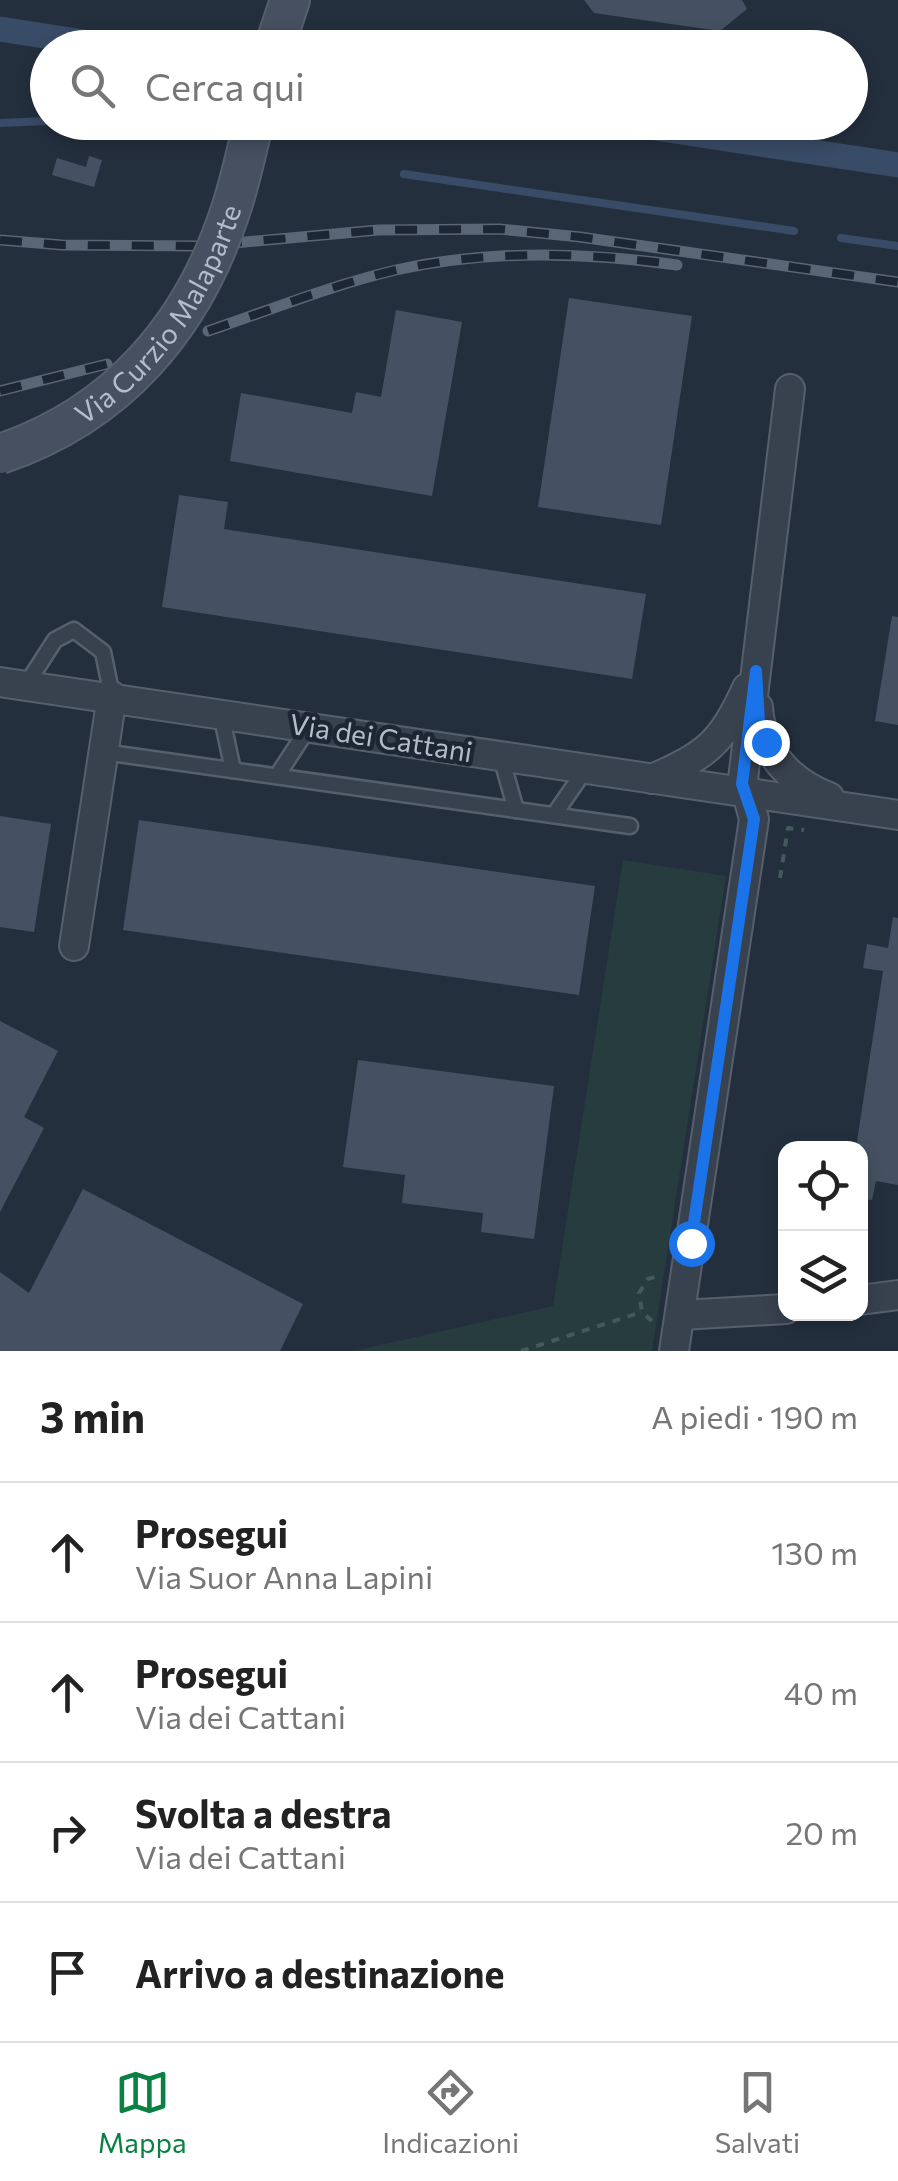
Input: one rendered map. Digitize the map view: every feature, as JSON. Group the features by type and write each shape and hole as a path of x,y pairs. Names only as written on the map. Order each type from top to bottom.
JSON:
{"street":[{"path":"280,30 290,0"},
{"name":"Via Curzio Malaparte","path":"0,454 38,439 90,410 140,369 171,333 231,211 249,140"},
{"name":"Via dei Cattani","path":"746,794 742,784 790,389"},
{"name":"Via dei Cattani","path":"651,780 714,745 756,671"},
{"name":"Via dei Cattani","path":"756,671 759,721 776,760 810,790 859,810"},
{"name":"Via dei Cattani","path":"13,683 898,815"},
{"path":"74,946 112,696"},
{"path":"746,794 754,819 672,1331 778,1311"},
{"path":"868,1299 898,1295"}],"lane":[{"path":"13,683 55,640 74,630 103,652 112,696"},
{"path":"221,714 233,770"},
{"path":"277,776 309,727"},
{"path":"103,752 630,826"},
{"path":"501,756 516,810"},
{"path":"554,815 585,770"}],"path":[{"path":"780,878 788,828 804,830"},
{"path":"668,1275 648,1279 642,1285 638,1303 642,1312 672,1331"},
{"path":"521,1351 642,1312"}],"green space":[{"path":"623,860 726,876 652,1351 354,1351 553,1306"}],"building":[{"path":"584,0 742,0 747,9 721,30 594,13"},
{"path":"89,156 102,160 94,187 52,175 57,158 86,167"},
{"path":"569,298 692,316 661,525 538,507"},
{"path":"396,310 462,322 432,496 230,461 241,393 352,413 356,392 381,397"},
{"path":"179,495 228,502 224,529 646,594 632,679 162,607"},
{"path":"892,616 898,617 898,725 875,721"},
{"path":"0,816 51,824 34,932 0,927"},
{"path":"139,820 595,886 579,995 123,930"},
{"path":"893,917 898,918 898,1185 876,1181 872,1200 868,1200 868,1141 857,1141 883,971 863,968 867,944 888,948"},
{"path":"0,1021 58,1051 24,1117 44,1128 0,1212"},
{"path":"358,1060 554,1086 534,1239 481,1232 483,1213 402,1203 405,1175 343,1167"},
{"path":"83,1189 303,1304 280,1351 0,1351 0,1272 29,1293"}],"waterway":[{"path":"0,29 30,34"},
{"path":"0,123 30,122"},
{"path":"734,140 898,165"},
{"path":"404,174 794,231"},
{"path":"841,238 898,246"}],"railway":[{"path":"0,240 62,245 201,246 378,230 499,229 898,282"},
{"path":"208,331 348,283 396,270 465,259 607,257 677,265"},
{"path":"0,391 107,364"}],"route":[{"path":"691,1243 748,874 754,819 742,784 756,671 759,721 766,742"}]}
